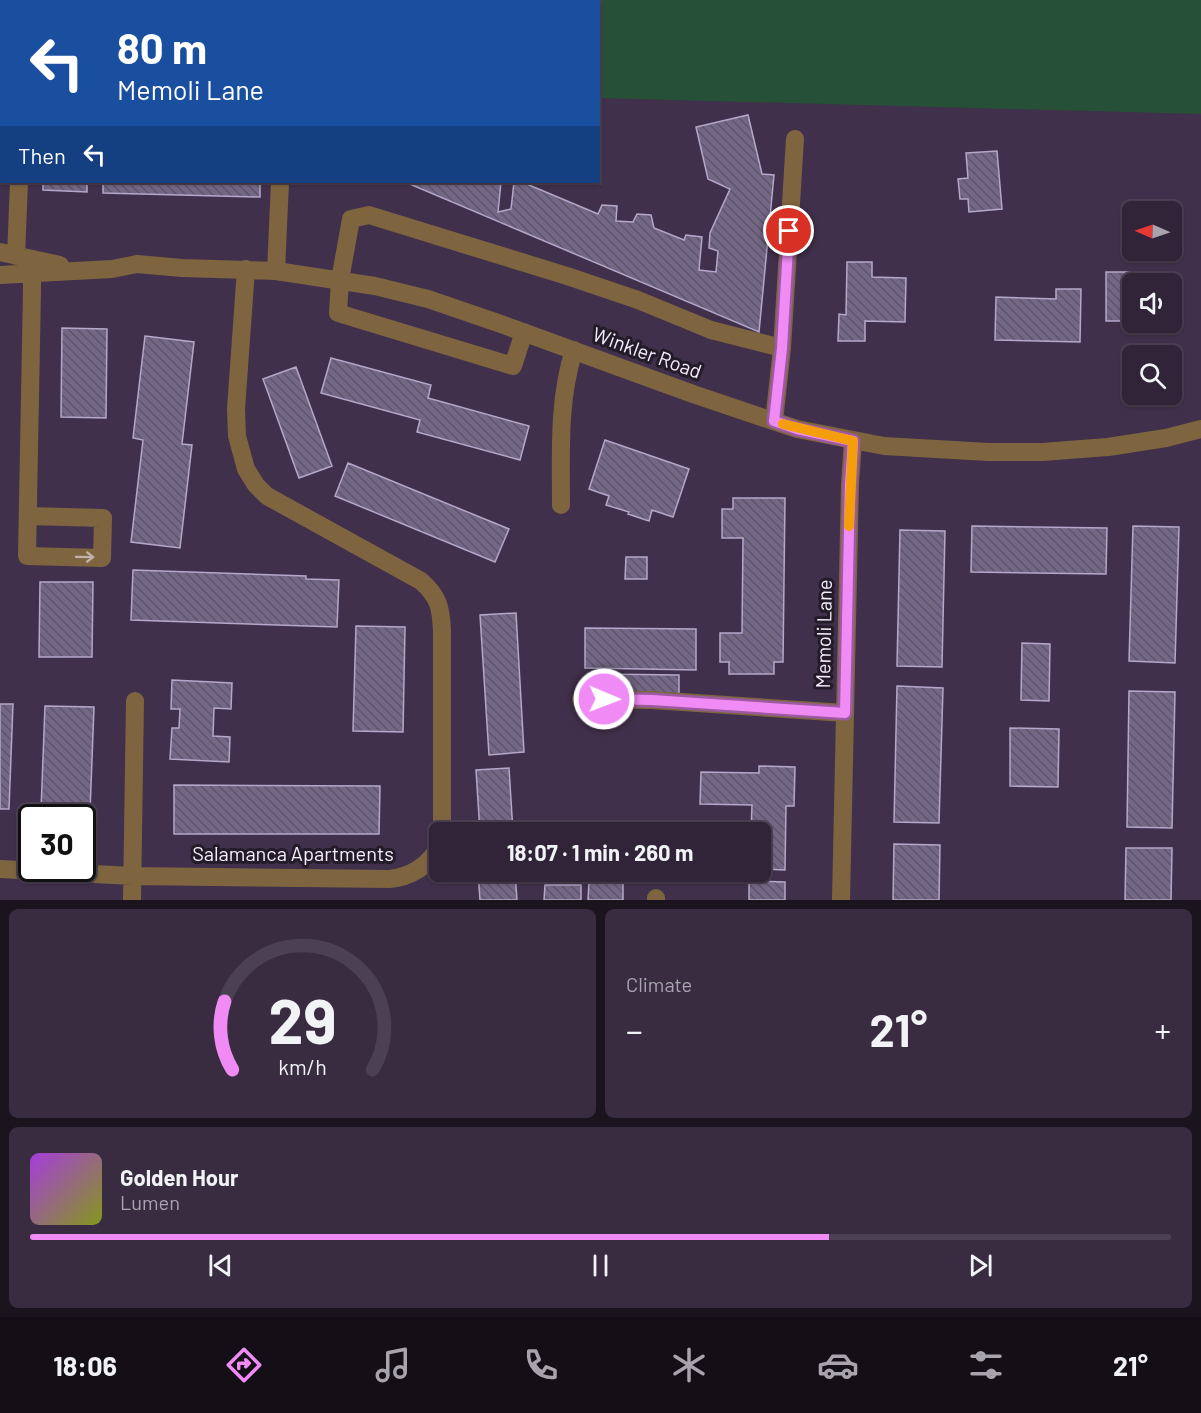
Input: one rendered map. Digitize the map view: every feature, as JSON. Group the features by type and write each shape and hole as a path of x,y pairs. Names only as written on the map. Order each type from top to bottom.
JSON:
{"street":[{"path":"774,421 782,348 795,139"},
{"path":"8,254 19,183"},
{"path":"276,271 280,183"},
{"path":"524,332 513,366 338,313 340,279 351,219 369,215 617,293 711,330 782,348"},
{"name":"Winkler Road","path":"8,254 82,270"},
{"name":"Winkler Road","path":"0,275 112,269 136,264 276,271 340,279 428,300 797,429 853,441 910,449 1042,452 1108,447 1166,438 1201,429"},
{"path":"246,269 236,409 237,436 246,469 256,485 267,496 421,581 432,591 439,604 442,631 442,822"},
{"path":"28,516 103,518 102,558 27,556 32,273"},
{"path":"561,505 561,419 565,384 574,350"},
{"name":"Memoli Lane","path":"841,900 850,484 853,441"},
{"path":"580,699 652,700 845,713"},
{"path":"132,900 135,701"},
{"name":"Salamanca Apartments","path":"0,870 132,876 389,879 403,878 429,861"}],"green space":[{"path":"600,0 1201,0 1201,114 600,98"}],"building":[{"path":"748,115 762,174 774,175 759,332 407,183 501,183 498,212 511,209 514,183 524,183 598,214 602,205 617,206 616,221 633,222 637,214 651,215 654,228 684,240 686,235 702,237 699,270 716,272 718,251 709,248 710,233 730,189 708,179 696,127"},
{"path":"997,151 1002,209 969,212 968,199 960,199 958,179 968,178 966,153"},
{"path":"43,183 87,183 87,192 43,190"},
{"path":"103,183 260,183 260,197 103,193"},
{"path":"847,262 872,262 872,277 906,278 905,322 865,321 865,341 838,341 839,314 846,315"},
{"path":"1106,272 1169,272 1122,273 1122,321 1106,321"},
{"path":"1056,289 1081,289 1080,342 995,340 996,297 1056,299"},
{"path":"62,328 107,329 106,418 61,417"},
{"path":"145,336 194,342 182,444 192,445 180,548 131,542 143,440 133,438"},
{"path":"331,358 431,385 428,398 529,426 520,460 417,432 420,420 321,393"},
{"path":"296,367 332,466 299,478 263,379"},
{"path":"605,440 689,469 673,517 652,510 649,521 628,514 629,512 606,505 609,496 589,489"},
{"path":"348,463 509,529 495,562 335,496"},
{"path":"733,498 785,498 783,662 774,662 774,674 729,674 729,662 720,662 720,633 742,633 743,538 722,538 722,509 733,509"},
{"path":"972,526 1107,528 1106,574 971,572"},
{"path":"1133,526 1179,527 1175,663 1129,661"},
{"path":"900,530 945,531 942,667 897,666"},
{"path":"626,557 647,557 647,579 625,579"},
{"path":"133,570 306,576 306,579 339,580 337,627 131,620"},
{"path":"40,582 93,582 92,657 39,657"},
{"path":"516,613 524,752 489,755 480,615"},
{"path":"356,626 405,627 403,732 353,731"},
{"path":"585,628 696,629 696,670 585,668"},
{"path":"1022,643 1050,644 1049,701 1021,700"},
{"path":"600,674 679,675 679,694 600,692"},
{"path":"172,680 232,683 231,709 214,708 213,736 230,737 229,762 170,759 172,728 179,728 180,709 171,709"},
{"path":"897,686 943,688 939,823 894,822"},
{"path":"1129,691 1175,692 1172,828 1127,827"},
{"path":"0,704 13,704 9,809 0,809"},
{"path":"45,706 94,707 90,804 41,804"},
{"path":"1010,728 1059,729 1058,787 1010,786"},
{"path":"759,766 795,767 794,806 786,806 785,870 771,869 771,822 751,822 752,805 700,804 701,772 759,773"},
{"path":"509,768 512,822 479,822 476,770"},
{"path":"174,785 380,786 379,834 174,834"},
{"path":"894,844 940,845 939,900 893,900"},
{"path":"1126,848 1172,848 1171,900 1125,900"},
{"path":"479,882 516,882 517,900 480,900"},
{"path":"589,882 623,883 623,900 588,900"},
{"path":"749,882 785,882 785,900 749,900"},
{"path":"545,885 581,885 581,900 544,900"}],"slow traffic":[{"path":"783,424 853,441 849,526"}],"route":[{"path":"604,699 845,713 853,441 797,429 774,421 782,348 789,231"}]}
